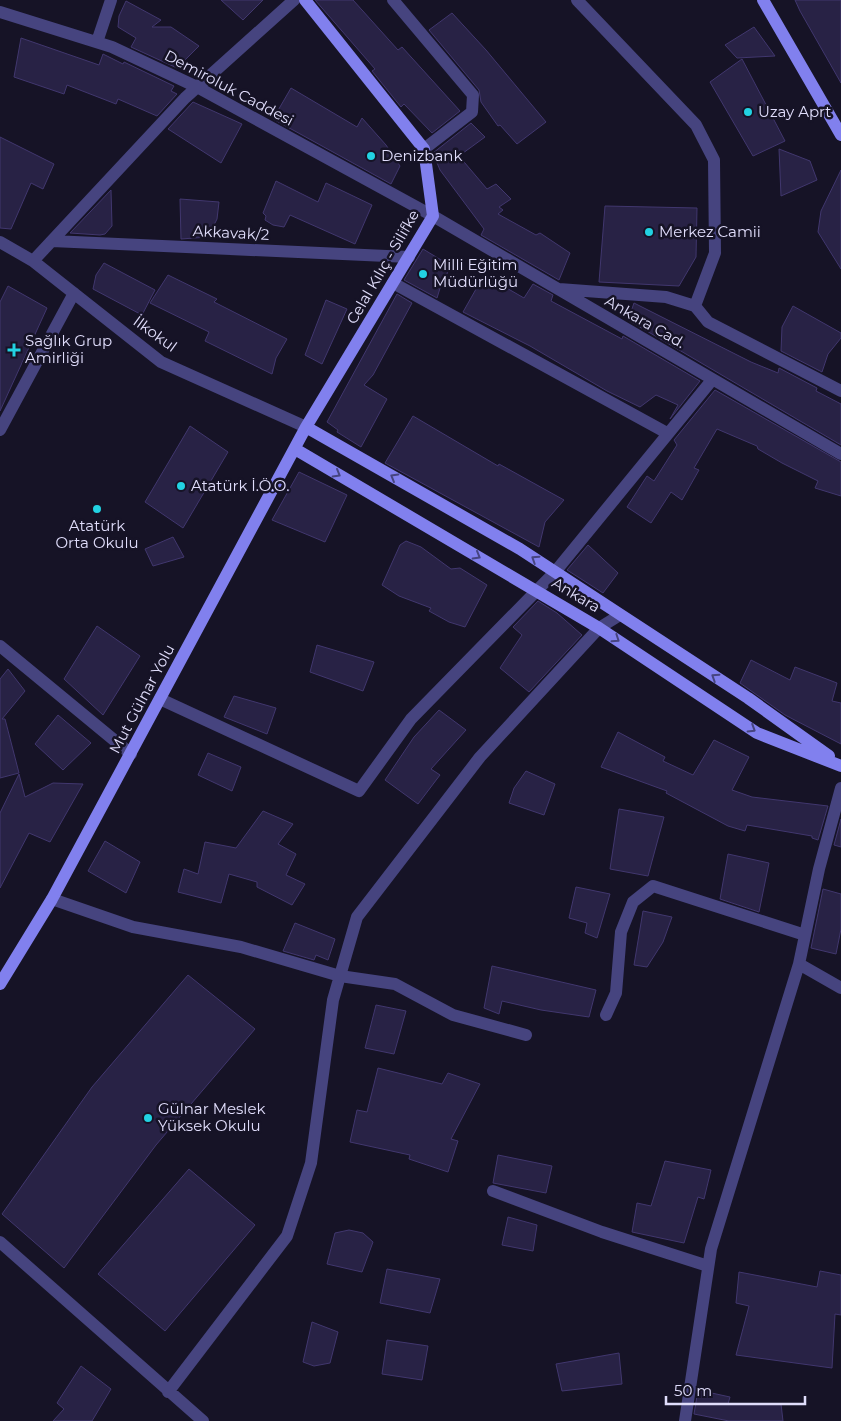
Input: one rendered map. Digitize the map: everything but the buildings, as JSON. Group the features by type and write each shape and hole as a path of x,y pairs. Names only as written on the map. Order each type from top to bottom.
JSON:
{"main road":[{"path":"305,0 424,149"},
{"path":"763,0 841,135"},
{"name":"Celal Kılıç - Silifke","path":"306,427 433,216 424,149"},
{"name":"Mut Gülnar Yolu","path":"0,984 52,899 306,427"},
{"name":"Ankara","path":"306,427 520,549 748,698 841,765"},
{"name":"Ankara","path":"295,449 599,628 757,733 841,765"}],"street":[{"path":"96,42 112,0"},
{"path":"33,261 197,87 294,0"},
{"path":"393,0 473,96 472,112 424,149"},
{"path":"577,0 696,125 714,160 715,253 695,306"},
{"name":"Demiroluk Caddesi","path":"0,12 112,47 197,87 433,216"},
{"name":"Ankara Cad.","path":"433,216 841,454"},
{"name":"Akkavak/2","path":"52,241 409,258"},
{"name":"İlkokul","path":"0,242 33,261 161,362 306,427"},
{"path":"393,283 667,433"},
{"path":"556,288 666,297 695,306 708,322 841,391"},
{"path":"0,430 74,293"},
{"path":"160,700 359,790 411,719 555,572 712,380"},
{"path":"168,1392 287,1236 311,1164 333,1000 357,917 480,757 599,628 620,615"},
{"path":"0,646 131,754"},
{"path":"685,1421 711,1249 799,964 819,869 841,788"},
{"path":"606,1015 616,993 621,932 633,902 653,886 805,935"},
{"path":"52,899 133,926 241,946 340,976 395,984 452,1015 526,1035"},
{"path":"799,964 841,988"},
{"path":"493,1191 602,1232 708,1266"},
{"path":"0,1242 203,1421"}],"place":[{"name":"Uzay Aprt","path":"748,112"},
{"name":"Denizbank","path":"371,156"},
{"name":"Merkez Camii","path":"649,232"},
{"name":"Milli Eğitim Müdürlüğü","path":"423,274"},
{"name":"Sağlık Grup Amirliği","path":"14,350"},
{"name":"Atatürk İ.Ö.O.","path":"181,486"},
{"name":"Atatürk Orta Okulu","path":"97,509"},
{"name":"Gülnar Meslek Yüksek Okulu","path":"148,1118"}]}
